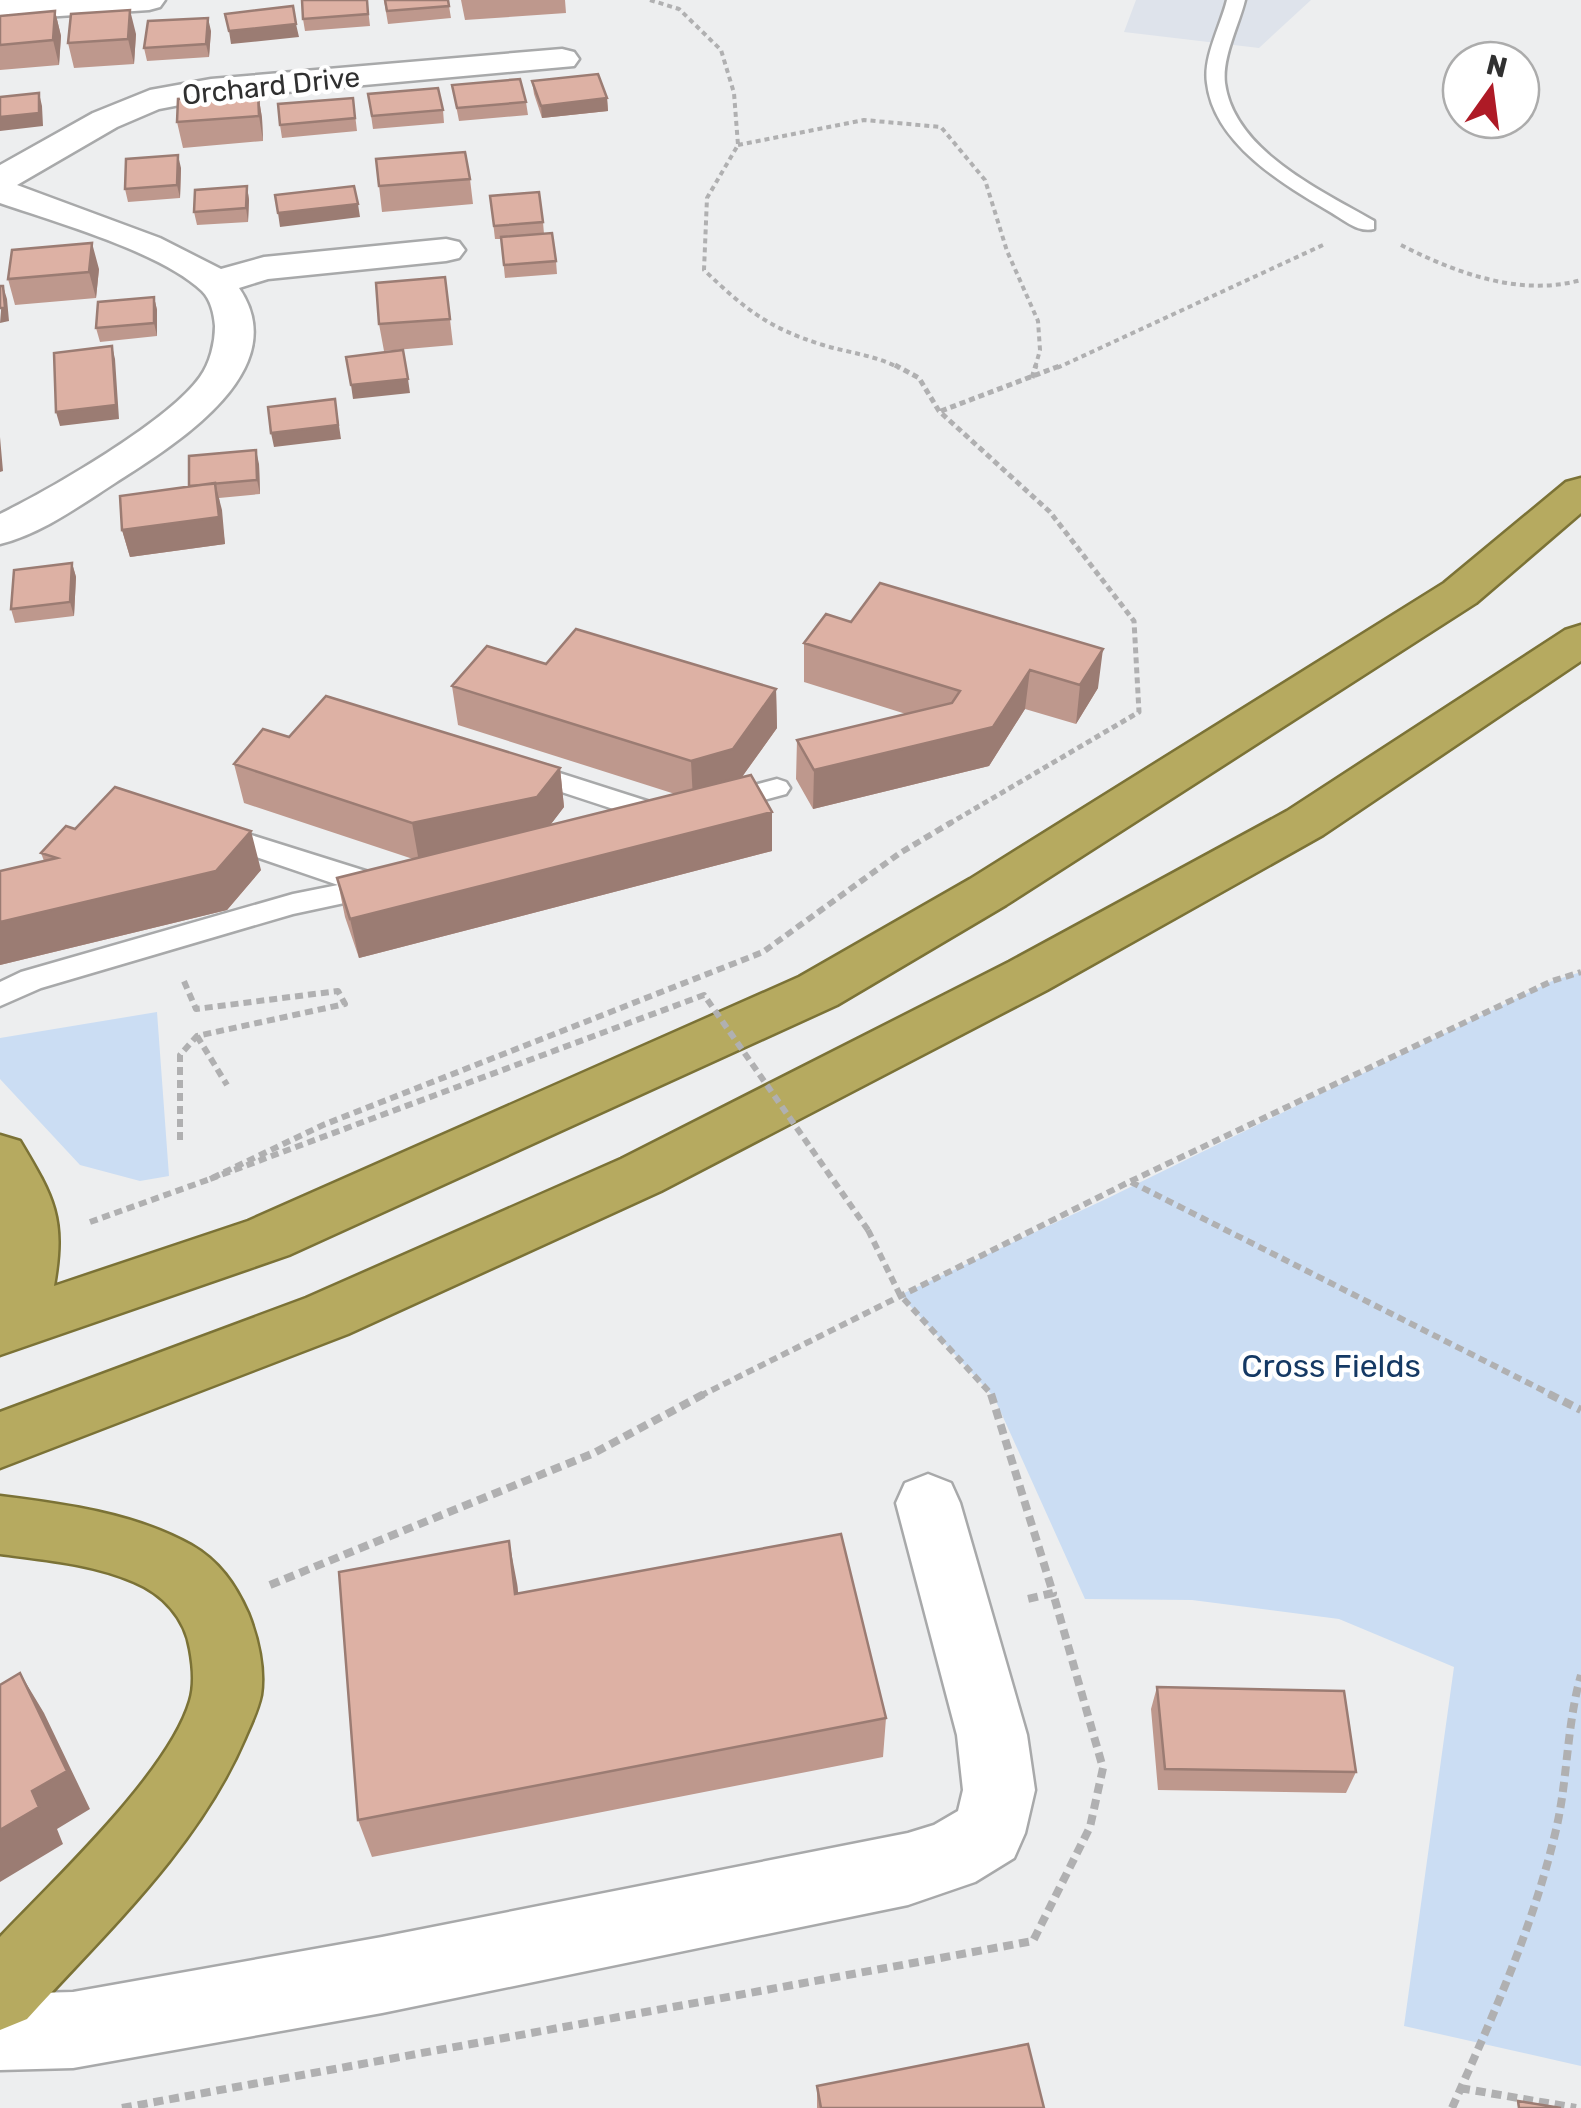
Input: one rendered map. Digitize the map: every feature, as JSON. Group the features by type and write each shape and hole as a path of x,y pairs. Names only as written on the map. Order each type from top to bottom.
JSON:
{"highway":[{"path":"8,1326 268,1238 818,991 988,892 1460,593 1581,491"},
{"path":"0,1440 327,1316 641,1175 1028,976 1305,823 1581,640"},
{"path":"0,1157 24,1199 32,1243 8,1326"},
{"path":"0,1525 64,1534 157,1561 188,1582 215,1610 226,1656 225,1702 199,1759 138,1841 0,1992"}],"street":[{"path":"0,10 150,0"},
{"name":"Orchard Drive","path":"7,198 105,120 150,100 212,89 562,59"},
{"name":"Orchard Drive","path":"7,198 183,262 215,283"},
{"path":"0,531 152,438 213,388 235,346 234,312 215,283 264,268 446,250"},
{"path":"0,2032 73,2030 382,1975 908,1869 949,1857 989,1833 1000,1790 992,1735 928,1503"}],"lane":[{"path":"1236,0 1215,80 1226,112 1258,152 1296,184 1367,225"},
{"path":"503,764 681,812"},
{"path":"604,830 777,788"},
{"path":"199,827 374,887"},
{"path":"0,995 30,980 293,904 412,878"}],"path":[{"path":"210,1179 323,1125 763,952 900,853 1138,712 1134,621 1050,512 939,411 919,378 884,360 822,345 754,317 704,270 707,198 738,145 734,93 720,50 679,10 650,0"},
{"path":"738,145 864,120 941,128 985,180 1007,251 1038,321 1040,350 1032,379"},
{"path":"939,411 1032,379 1367,225 1422,256 1500,284 1581,280"},
{"path":"166,941 196,1009 338,990 345,1004 197,1036 180,1054 180,1140"},
{"path":"215,1610 333,1556 594,1453 1130,1182 1552,980 1581,972"},
{"path":"32,1243 704,995 868,1230 900,1295 994,1397 1052,1593 959,1616"},
{"path":"197,1036 227,1085"},
{"path":"1130,1182 1581,1410"},
{"path":"1452,2108 1521,1952 1556,1832 1571,1710 1581,1675"},
{"path":"1460,2088 1576,2108"}],"shaded area":[{"path":"1136,0 1311,0 1259,48 1124,32"}],"green space":[{"name":"Cross Fields","path":"1581,972 1581,2066 1404,2026 1454,1667 1339,1619 1192,1600 1085,1599 994,1397 900,1295 1552,981"},
{"path":"157,1012 169,1176 140,1181 80,1165 0,1079 0,1038"}],"building":[{"path":"302,0 367,0 368,14 303,19"},
{"path":"385,0 448,0 449,6 387,11"},
{"path":"293,6 296,24 229,31 225,14"},
{"path":"130,10 128,39 68,43 71,14"},
{"path":"55,11 53,40 0,45 0,16"},
{"path":"208,18 206,44 144,48 148,21"},
{"path":"598,74 607,98 541,106 532,81"},
{"path":"520,79 526,102 457,108 452,85"},
{"path":"438,88 443,110 372,116 368,94"},
{"path":"39,93 39,113 0,117 0,97"},
{"path":"258,93 259,116 177,122 178,99"},
{"path":"353,98 355,118 280,125 278,104"},
{"path":"465,152 470,179 379,186 376,159"},
{"path":"178,155 177,185 125,189 126,159"},
{"path":"247,186 246,208 194,212 195,190"},
{"path":"354,186 358,204 278,213 275,195"},
{"path":"539,192 543,222 494,226 490,196"},
{"path":"552,233 556,261 504,265 501,237"},
{"path":"92,243 89,272 8,279 12,250"},
{"path":"445,277 450,319 379,324 376,283"},
{"path":"3,286 5,308 0,308"},
{"path":"154,297 154,323 96,328 98,302"},
{"path":"112,346 116,405 56,412 54,353"},
{"path":"403,350 408,379 351,385 346,357"},
{"path":"335,399 338,425 271,433 268,407"},
{"path":"256,450 257,480 189,486 189,456"},
{"path":"215,483 219,517 122,530 120,496"},
{"path":"72,563 70,602 11,609 14,570"},
{"path":"880,583 1103,649 1080,685 1030,670 993,727 814,770 797,740 952,703 960,691 804,643 826,614 851,622"},
{"path":"576,629 776,689 733,749 691,761 452,686 487,646 546,664"},
{"path":"326,696 560,768 537,797 412,823 234,764 263,729 289,737"},
{"path":"751,775 772,812 350,919 337,878"},
{"path":"115,787 251,831 216,871 0,922 0,871 57,858 41,853 66,826 75,829"},
{"path":"841,1534 886,1718 358,1820 339,1572 509,1541 515,1594"},
{"path":"20,1673 67,1771 32,1791 39,1807 0,1830 0,1685"},
{"path":"1157,1687 1344,1691 1356,1772 1165,1769"},
{"path":"1028,2044 1044,2108 821,2108 817,2086"},
{"path":"1518,2101 1561,2108 1519,2108"}]}
